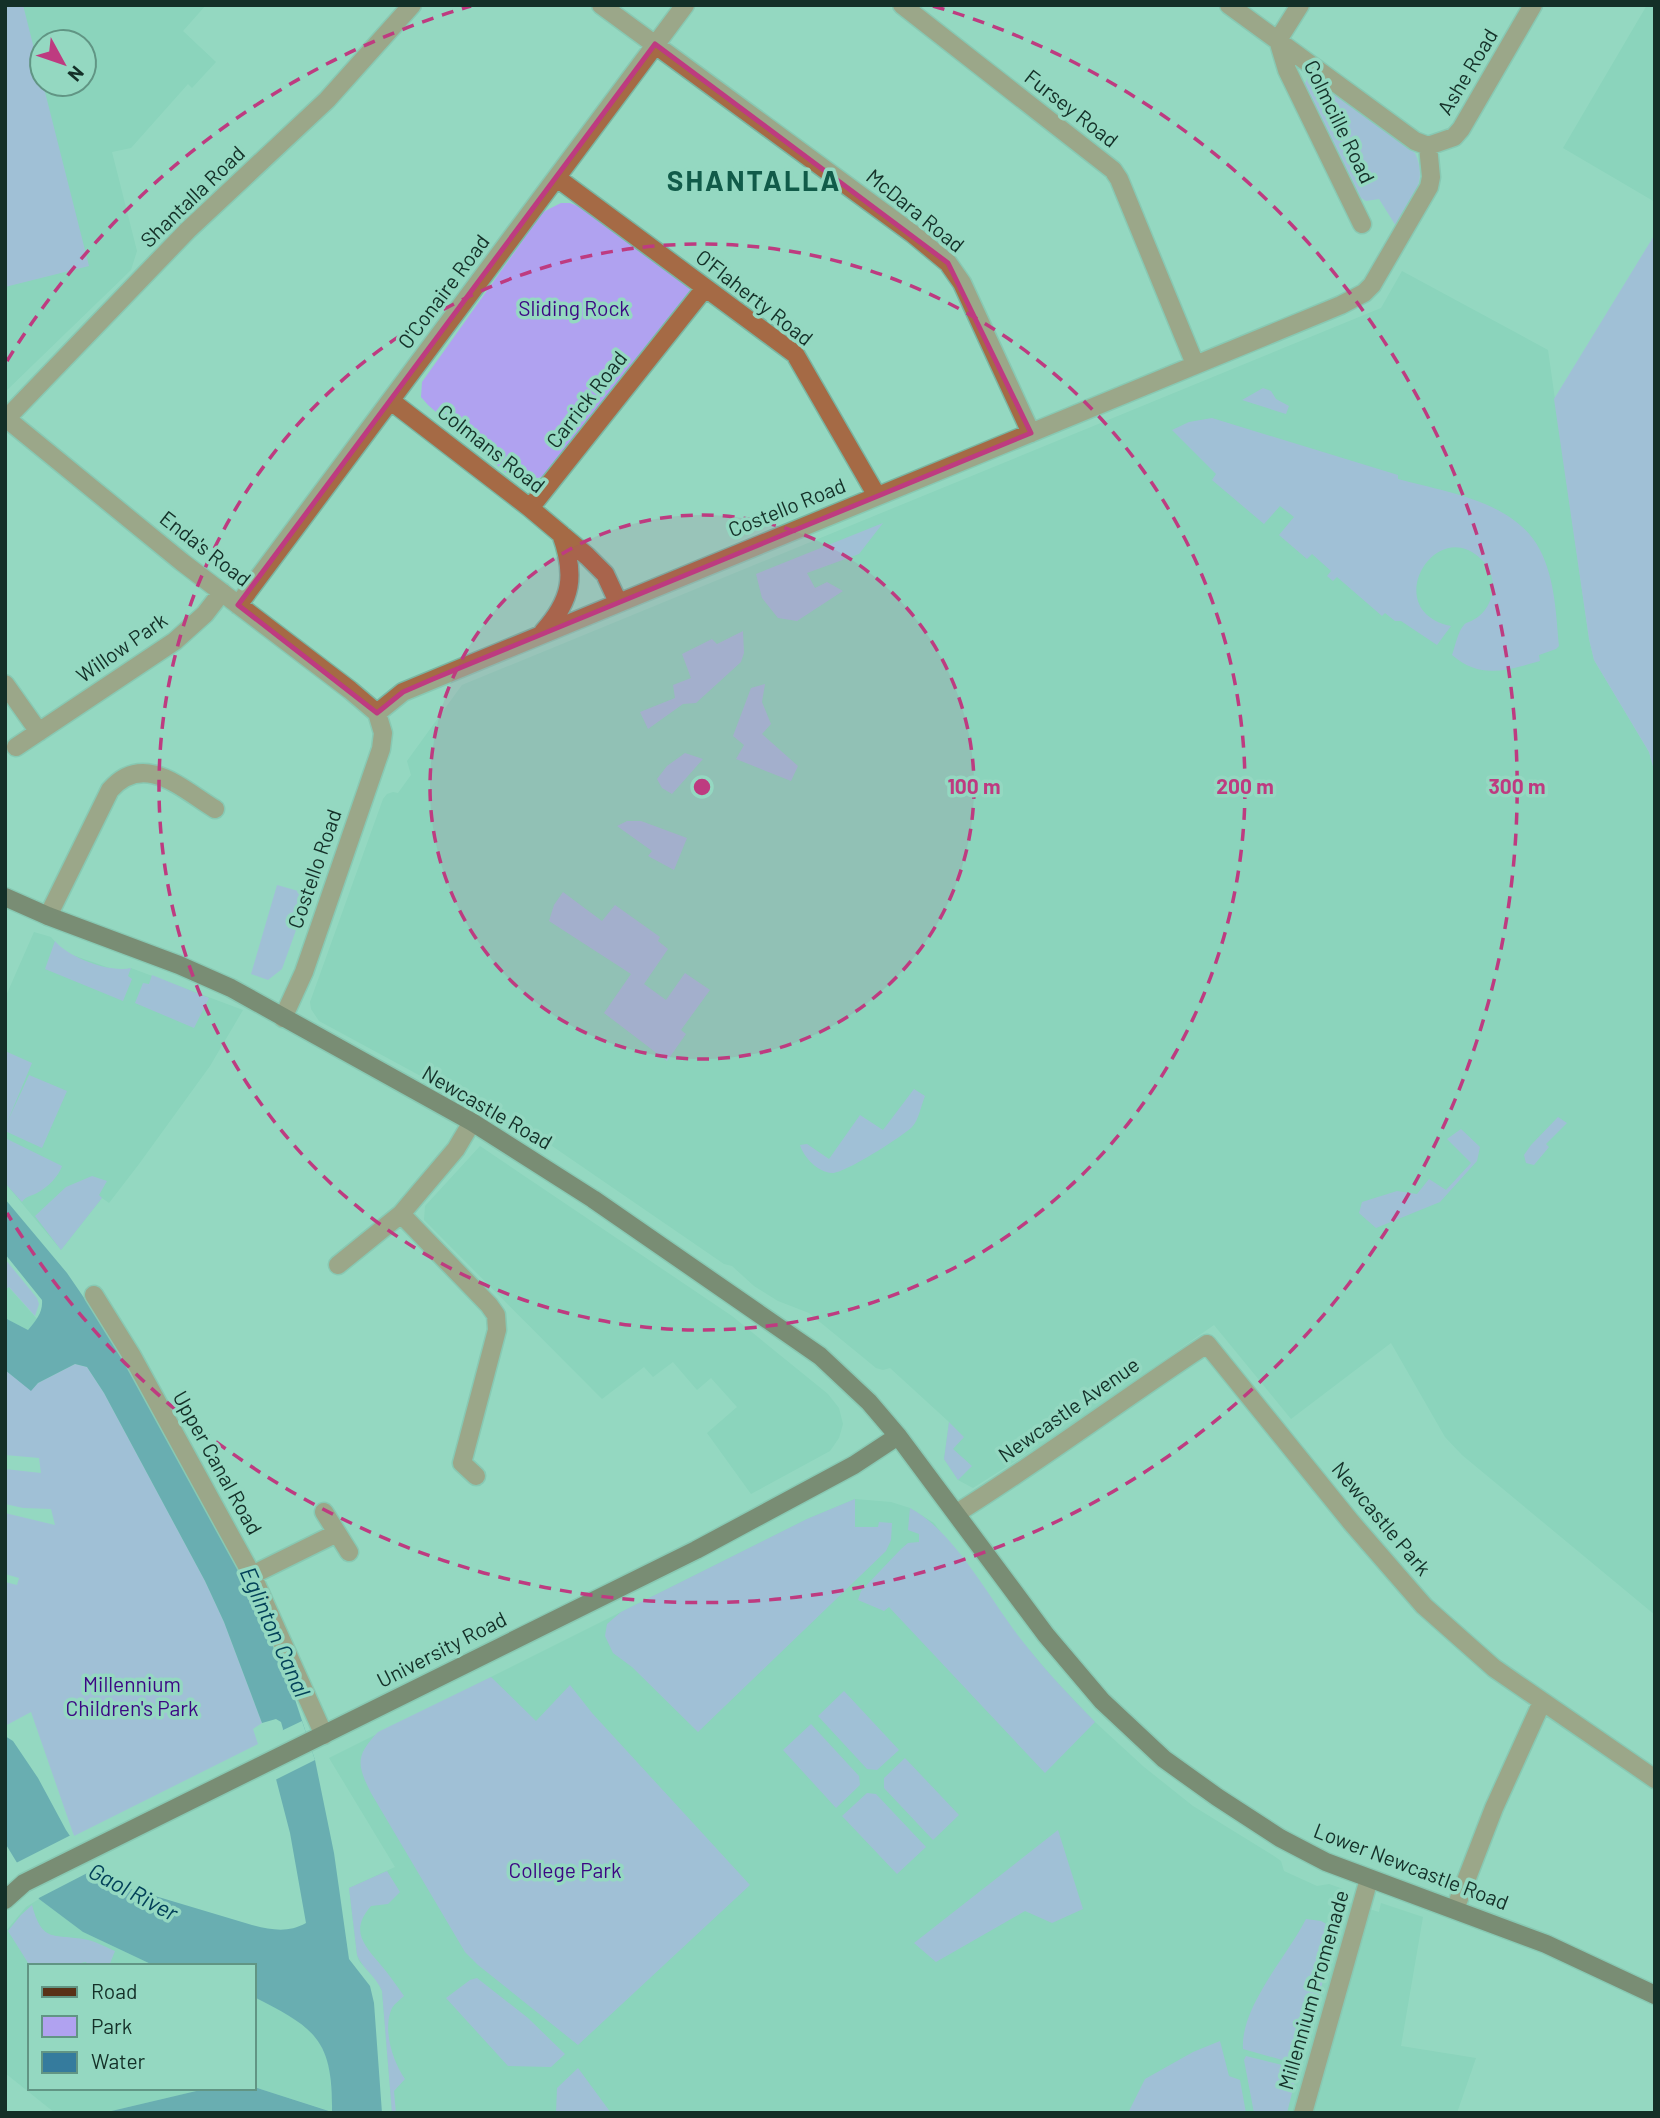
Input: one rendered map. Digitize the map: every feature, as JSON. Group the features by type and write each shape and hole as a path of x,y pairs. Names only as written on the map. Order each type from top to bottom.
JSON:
{"main road":[{"name":"Newcastle Road","path":"5,897 230,988 472,1122 582,1192 820,1356 869,1402 898,1436"},
{"name":"Lower Newcastle Road","path":"898,1436 1073,1669 1120,1719 1195,1782 1280,1838 1326,1862 1571,1955 1655,1995"},
{"name":"University Road","path":"5,1900 24,1883 696,1550 854,1465 898,1436"}],"street":[{"name":"Shantalla Road","path":"6,419 188,230 327,100 412,5"},
{"name":"McDara Road","path":"601,5 913,234 948,263 962,283 1031,433"},
{"name":"O'Conaire Road","path":"238,604 685,5"},
{"name":"Fursey Road","path":"902,5 1113,170 1195,364"},
{"name":"Colmcille Road","path":"1229,5 1415,141 1428,146"},
{"path":"1278,40 1300,5"},
{"name":"Ashe Road","path":"1428,146 1454,137 1461,129 1533,5"},
{"name":"Colmcille Road","path":"1278,40 1287,70 1362,223"},
{"name":"Costello Road","path":"284,1018 304,972 381,749 383,733 377,713 403,692 1364,293 1378,276 1429,187 1431,177 1428,146"},
{"name":"O'Flaherty Road","path":"557,178 795,354 877,496"},
{"name":"Carrick Road","path":"530,508 705,288"},
{"name":"Colmans Road","path":"391,401 561,534 605,574 618,602"},
{"name":"Enda's Road","path":"6,419 377,713"},
{"path":"540,635 555,619 566,600 571,576 561,534"},
{"name":"Willow Park","path":"16,747 174,641 205,614 222,592"},
{"path":"5,684 39,732"},
{"path":"48,916 110,790 124,777 152,773 215,809"},
{"path":"338,1265 401,1214 456,1150 472,1122"},
{"path":"401,1214 496,1315 497,1330 461,1463 476,1476"},
{"name":"Upper Canal Road","path":"94,1295 139,1367 252,1575 316,1738"},
{"name":"Newcastle Avenue","path":"957,1513 1038,1462 1127,1397 1207,1344"},
{"name":"Newcastle Park","path":"1207,1344 1351,1522 1424,1606 1477,1654 1655,1779"},
{"path":"324,1512 349,1552"},
{"path":"252,1575 337,1532"},
{"path":"1455,1909 1494,1808 1542,1702"},
{"name":"Millennium Promenade","path":"1303,2113 1369,1879"}],"highlighted area":[{"path":"655,44 948,263 1031,433 433,679 403,692 377,713 238,605"}],"shaded area":[{"path":"5,5 206,5 183,31 216,62 192,88 188,84 131,148 112,152 137,251 131,270 5,392"},
{"path":"1647,5 1655,5 1655,202 1563,148"},
{"path":"1402,271 1548,350 1594,660 1649,752 1655,774 1655,1615 1462,1455 1445,1437 1391,1343 1291,1419 1214,1325 1055,1436 973,1488 958,1480 944,1459 949,1422 890,1368 876,1368 809,1313 778,1301 754,1286 732,1266 724,1264 507,1115 502,1120 319,1021 311,1009 310,1002 383,799 387,794 398,793 411,775 407,761 462,685 1381,308"},
{"path":"34,932 51,937 64,952 118,971 131,968 243,1010 210,1066 139,1164 109,1203 102,1198 61,1250 5,1183 5,998"},
{"path":"480,1146 732,1316 828,1394 839,1408 843,1424 839,1438 830,1451 751,1494 707,1433 737,1407 711,1378 697,1390 673,1362 653,1377 644,1367 602,1399 424,1220 425,1206"},
{"path":"5,1283 37,1319 28,1330 5,1318"},
{"path":"855,1499 891,1502 910,1508 934,1523 1020,1639 1054,1679 1144,1767 1193,1806 1281,1861 1284,1871 1317,1886 1329,1884 1349,1891 1346,1902 1379,1912 1381,1903 1423,1917 1401,2046 1476,2058 1457,2113 392,2113 382,1991 357,1955 349,1888 395,1867 329,1758 807,1519"},
{"path":"39,1899 83,1932 151,1964 28,1964 28,2090 201,2090 103,2113 55,2113 5,2073 5,1932 26,1907"},
{"path":"256,1998 296,2018 316,2035 329,2063 333,2112 256,2088"}],"green space":[{"path":"5,5 23,5 29,28 28,98 47,98 89,266 5,287"},
{"path":"1313,76 1415,153 1419,164 1419,182 1396,226 1379,199 1366,201 1361,198 1304,85 1308,77"},
{"name":"Sliding Rock","path":"561,203 580,207 687,283 690,290 689,297 546,475 525,483 514,480 428,405 421,397 422,382 543,212"},
{"path":"1655,234 1655,774 1649,752 1594,660 1554,399"},
{"path":"1263,388 1289,406 1286,414 1242,400"},
{"path":"1212,418 1398,475 1398,479 1457,494 1496,509 1514,520 1529,533 1545,561 1554,597 1559,646 1539,655 1540,661 1494,671 1473,668 1452,655 1462,628 1485,610 1493,590 1488,567 1464,549 1447,548 1433,556 1422,570 1417,586 1419,603 1429,617 1451,626 1437,645 1401,621 1395,621 1385,613 1382,616 1337,577 1333,581 1327,576 1331,571 1312,554 1307,559 1279,535 1294,517 1280,506 1264,524 1212,480 1216,474 1172,430 1189,422"},
{"path":"883,523 859,554 807,573 815,588 827,582 843,591 797,621 778,618 762,598 756,574"},
{"path":"743,631 744,653 741,662 696,703 683,704 648,729 640,712 675,698 673,685 691,678 682,654 712,639 717,644"},
{"path":"765,684 762,702 771,724 762,734 798,766 791,781 736,759 744,745 733,736 751,688"},
{"path":"685,753 703,759 672,794 662,788 657,779 667,766"},
{"path":"627,821 641,821 687,838 674,870 648,856 652,851 617,826"},
{"path":"277,885 309,894 282,969 268,980 251,974"},
{"path":"563,892 602,921 615,905 660,937 658,941 668,949 644,984 666,1000 685,973 710,990 681,1030 686,1034 667,1061 604,1013 631,974 549,921 554,905"},
{"path":"55,941 70,953 90,963 112,968 131,968 128,976 132,979 123,1001 45,969"},
{"path":"152,975 209,998 194,1028 135,1003 143,983 149,984"},
{"path":"5,1051 32,1063 6,1125 29,1075 67,1091 42,1148 5,1131"},
{"path":"914,1089 925,1096 914,1124 860,1161 832,1173 812,1163 802,1150 800,1145 807,1144 829,1159 860,1115 883,1130"},
{"path":"1558,1117 1567,1123 1546,1144 1549,1147 1534,1165 1526,1163 1524,1155"},
{"path":"1461,1129 1480,1147 1477,1161 1440,1202 1376,1228 1359,1213 1362,1202 1397,1191 1417,1194 1429,1179 1446,1190 1471,1163 1447,1139"},
{"path":"5,1138 62,1166 49,1185 22,1202 5,1183"},
{"path":"92,1176 107,1181 99,1195 102,1198 61,1250 35,1216 66,1187"},
{"path":"5,1259 37,1298 39,1304 35,1316 9,1287 5,1290"},
{"name":"Millennium Children's Park","path":"75,1364 87,1367 104,1393 205,1581 224,1622 262,1723 253,1729 258,1744 74,1836 31,1712 5,1726 5,1582 17,1585 19,1578 5,1574 5,1513 55,1525 51,1509 5,1504 5,1469 41,1473 39,1458 5,1455 5,1370 31,1390 38,1383"},
{"path":"949,1422 964,1437 953,1449 972,1466 958,1480 944,1459"},
{"path":"855,1499 855,1527 878,1527 879,1522 892,1523 891,1540 886,1551 698,1732 632,1667 613,1653 605,1636 607,1624 621,1612 807,1519"},
{"path":"910,1508 941,1532 956,1549 1029,1649 1095,1722 1045,1773 889,1607 884,1611 858,1600 861,1591 901,1549 908,1543 919,1542 919,1534 908,1530"},
{"name":"College Park","path":"491,1677 536,1721 570,1685 592,1713 750,1885 578,2045 465,1952 371,1793 361,1768 362,1754 378,1732"},
{"path":"844,1691 899,1750 877,1770 867,1769 818,1716"},
{"path":"811,1724 859,1776 860,1785 836,1808 783,1750"},
{"path":"905,1758 959,1815 933,1840 884,1788 884,1778"},
{"path":"867,1793 876,1794 926,1847 897,1874 842,1816"},
{"path":"1058,1830 1083,1909 1052,1923 1025,1911 936,1962 914,1943"},
{"path":"387,1871 400,1892 388,1904 371,1906 361,1922 360,1930 368,1950 404,1996 392,2008 388,2026 393,2055 405,2079 394,2091 396,2113 392,2113 382,1991 357,1955 349,1888"},
{"path":"32,1905 40,1926 50,1934 95,1942 115,1951 110,1964 29,1964 8,1931"},
{"path":"1306,1919 1321,1921 1337,1930 1300,2065 1243,2049 1244,2033 1257,1999"},
{"path":"477,1978 528,2018 565,2054 551,2067 508,2066 446,1998 470,1980"},
{"path":"1220,2041 1229,2076 1240,2080 1246,2113 1129,2111 1145,2079 1193,2052"},
{"path":"1246,2056 1298,2069 1287,2113 1254,2113 1244,2060"},
{"path":"578,2068 611,2113 556,2113 557,2088"}],"water":[{"name":"Gaol River","path":"5,1199 67,1273 126,1359 250,1588 280,1654 315,1760 334,1853 349,1959 370,1986 374,2003 382,2113 103,2113 201,2090 256,2090 256,2088 332,2112 329,2068 324,2052 306,2028 256,1998 256,1964 151,1964 83,1932 39,1899 5,1843 5,1736 13,1741 38,1778 66,1830 93,1870 125,1887 252,1925 280,1930 306,1923 290,1833 276,1779 283,1729 281,1722 276,1719 262,1723 224,1622 205,1581 104,1393 87,1367 75,1364 38,1383 31,1391 5,1370 5,1318 28,1330 38,1316 42,1300 5,1254"}],"pier":[{"path":"302,1721 315,1760 273,1781 279,1732"},
{"path":"73,1834 97,1868 35,1900 14,1864"}],"district":[{"name":"SHANTALLA","path":"754,181"}],"water label":[{"name":"Eglinton Canal","path":"275,1632"}]}
